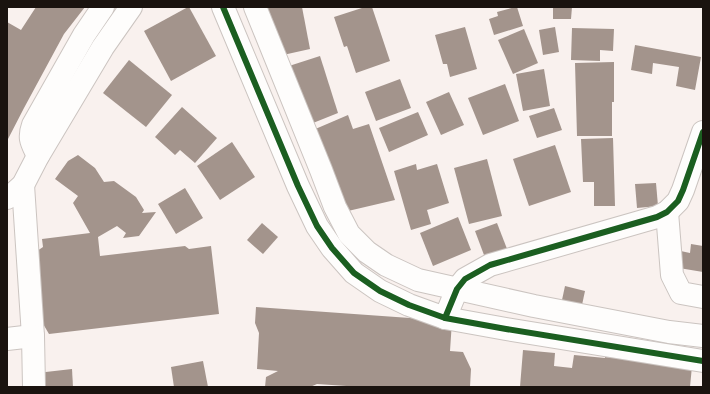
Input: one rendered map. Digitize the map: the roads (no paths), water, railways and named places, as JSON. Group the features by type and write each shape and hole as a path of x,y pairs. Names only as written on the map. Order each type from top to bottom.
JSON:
{"street":[{"path":"34,387 33,336 21,178 31,140 30,134 33,125 84,35 103,7"},
{"path":"21,178 103,47 131,7"},
{"path":"223,7 298,186 317,226 332,248 354,273 380,291 409,305 445,318 703,361"},
{"path":"255,7 335,207 349,234 367,252 386,265 418,280 534,306 669,332 703,336"},
{"path":"445,318 458,289 465,279 490,265 656,217 667,212 678,201 683,190 697,172 703,132"},
{"path":"667,212 672,275 681,293 703,297"},
{"path":"332,248 349,234"},
{"path":"7,339 33,336"}]}
